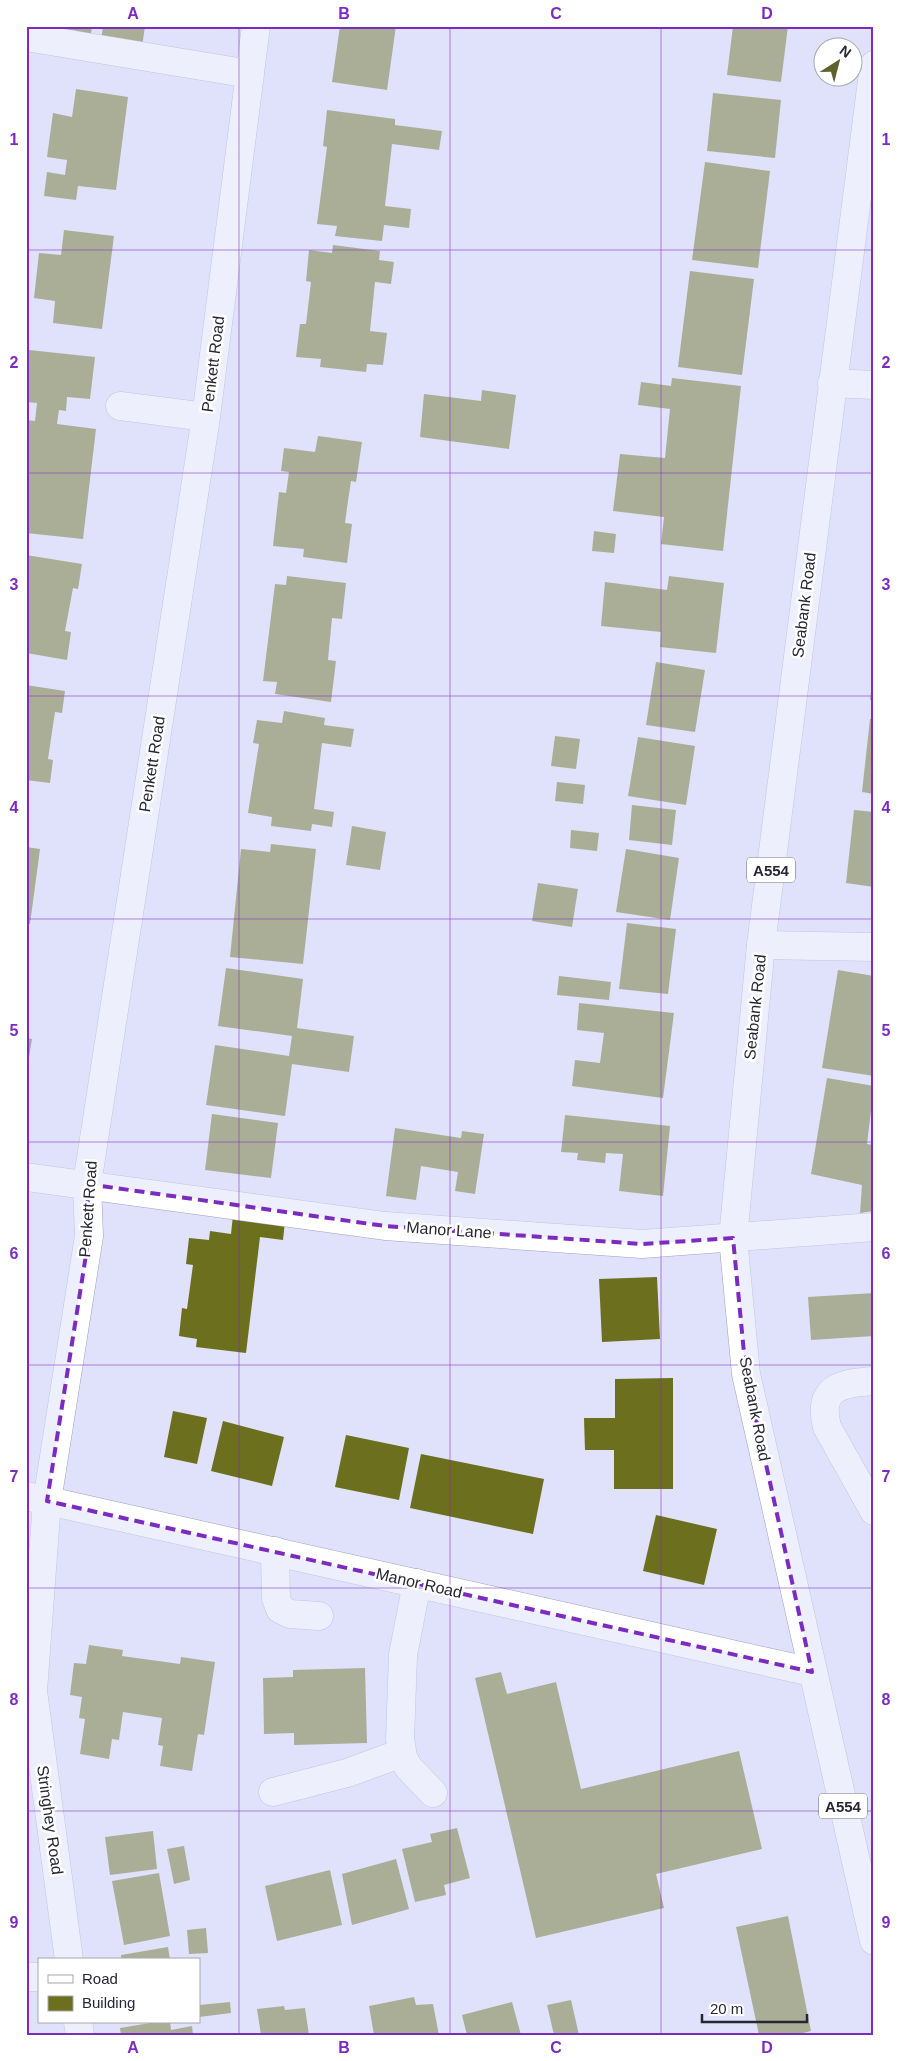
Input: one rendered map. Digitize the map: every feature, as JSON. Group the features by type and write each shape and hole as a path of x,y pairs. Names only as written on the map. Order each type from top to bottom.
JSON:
{"street":[{"name":"Penkett Road","path":"36,1499 89,1236 87,1184 206,417 256,26"},
{"path":"26,37 250,74"},
{"name":"Seabank Road","path":"873,76 761,944 732,1238 746,1374 874,1941"},
{"path":"832,383 874,385"},
{"path":"120,406 206,417"},
{"path":"761,944 874,947"},
{"name":"Manor Lane","path":"26,1176 385,1226 642,1244 874,1227"},
{"path":"874,1381 845,1385 834,1389 824,1400 823,1412 827,1426 874,1511"},
{"name":"Manor Road","path":"36,1499 812,1672"},
{"name":"Stringhey Road","path":"36,1499 33,1691 69,1958"},
{"path":"275,1551 276,1598 280,1609 290,1614 319,1616"},
{"path":"417,1583 402,1656 400,1739 402,1753 408,1767 434,1793"},
{"path":"273,1792 347,1772 402,1753"}],"highlighted area":[{"path":"87,1184 385,1226 642,1244 733,1238 746,1374 812,1672 47,1501 89,1236"}],"building":[{"path":"53,26 92,26 91,34 53,29"},
{"path":"103,26 145,26 142,47 101,41"},
{"path":"340,26 396,26 387,90 332,82"},
{"path":"733,26 788,26 781,82 727,75"},
{"path":"76,89 128,97 116,190 78,186 76,200 44,196 47,172 65,175 67,160 47,157 53,113 72,117"},
{"path":"713,93 781,100 775,158 707,151"},
{"path":"327,110 395,119 395,125 442,131 439,150 392,144 385,206 411,209 409,228 384,225 382,241 335,236 337,226 317,224 327,147 323,146"},
{"path":"705,162 770,171 758,268 692,260"},
{"path":"64,230 114,236 102,329 53,323 55,301 34,298 39,253 61,255"},
{"path":"333,245 380,251 379,260 394,262 391,284 375,282 370,331 387,333 383,365 367,364 366,372 320,367 321,359 296,357 300,324 306,324 311,282 306,281 309,250 332,253"},
{"path":"690,271 754,279 742,375 678,367"},
{"path":"29,350 95,357 90,399 67,397 66,411 59,410 57,424 96,429 83,539 26,533 26,420 35,421 37,403 26,402"},
{"path":"672,378 741,386 723,551 661,544 664,517 613,511 620,454 665,458 670,409 638,405 641,382 671,386"},
{"path":"482,390 516,395 509,449 420,437 424,394 481,401"},
{"path":"318,436 362,442 356,482 351,481 345,523 352,524 347,563 303,557 304,549 273,546 279,492 286,493 289,472 281,471 284,448 315,452"},
{"path":"594,531 616,534 614,553 592,551"},
{"path":"26,555 82,564 78,589 73,588 65,631 71,632 67,660 26,653"},
{"path":"287,576 346,583 342,619 332,618 328,660 336,661 331,702 275,694 277,682 263,681 275,584 286,585"},
{"path":"669,576 724,583 716,653 660,647 661,632 601,626 605,582 667,590"},
{"path":"656,662 705,670 695,732 646,725"},
{"path":"874,677 874,701 870,700"},
{"path":"26,685 65,691 62,713 55,712 48,759 53,760 50,783 26,780"},
{"path":"284,711 325,718 324,725 354,729 351,747 322,743 314,809 334,812 332,827 312,824 311,831 271,826 272,817 248,813 259,744 253,743 257,720 282,723"},
{"path":"870,719 874,719 874,794 862,792"},
{"path":"555,736 580,739 576,769 551,766"},
{"path":"638,737 695,746 686,805 628,796"},
{"path":"557,782 585,785 583,804 555,801"},
{"path":"632,805 676,810 672,845 629,840"},
{"path":"854,810 874,812 874,887 846,883"},
{"path":"352,826 386,832 380,870 346,865"},
{"path":"571,830 599,833 597,851 570,848"},
{"path":"271,844 316,849 303,964 230,957 241,849 270,852"},
{"path":"26,847 40,849 30,924 26,923"},
{"path":"626,849 679,858 670,920 616,912"},
{"path":"538,883 578,889 572,927 532,921"},
{"path":"627,923 676,929 668,994 619,989"},
{"path":"226,968 303,979 297,1028 354,1036 349,1072 292,1064 285,1116 206,1105 215,1045 289,1056 292,1036 218,1026"},
{"path":"838,970 874,976 874,1076 822,1068"},
{"path":"559,976 611,982 609,1000 557,995"},
{"path":"579,1003 674,1013 663,1098 572,1086 575,1060 600,1063 604,1033 577,1030"},
{"path":"26,1038 32,1039 27,1069 26,1069"},
{"path":"827,1078 874,1086 867,1144 874,1145 874,1211 860,1213 862,1185 811,1174"},
{"path":"212,1114 278,1123 271,1178 205,1170"},
{"path":"565,1115 670,1126 663,1196 619,1191 623,1154 606,1153 605,1163 577,1160 578,1153 561,1152"},
{"path":"395,1128 461,1138 462,1131 484,1134 475,1194 455,1191 458,1172 421,1166 416,1200 386,1196"},
{"path":"233,1215 285,1221 283,1240 260,1237 246,1353 196,1347 197,1339 179,1336 182,1308 187,1309 193,1265 186,1264 189,1238 209,1240 210,1231 231,1234"},
{"path":"657,1277 660,1339 602,1342 599,1279"},
{"path":"874,1293 874,1336 811,1340 808,1297"},
{"path":"673,1378 673,1489 614,1489 614,1450 585,1450 584,1418 615,1418 615,1379"},
{"path":"173,1411 207,1418 197,1464 164,1457"},
{"path":"223,1421 284,1437 272,1486 211,1471"},
{"path":"346,1435 409,1448 399,1500 335,1487"},
{"path":"421,1454 544,1479 533,1534 410,1508"},
{"path":"656,1515 717,1529 704,1585 643,1571"},
{"path":"89,1645 123,1650 122,1656 180,1664 181,1657 215,1662 204,1735 198,1734 192,1771 160,1766 163,1746 158,1745 162,1718 123,1712 119,1740 112,1739 109,1759 80,1754 85,1719 79,1718 82,1697 70,1695 74,1663 86,1664"},
{"path":"365,1668 367,1743 294,1745 294,1733 264,1734 263,1678 293,1677 293,1670"},
{"path":"501,1672 507,1694 556,1682 581,1789 739,1751 762,1849 656,1874 664,1908 536,1938 475,1678"},
{"path":"457,1828 470,1878 444,1885 446,1895 415,1902 402,1849 432,1842 430,1834"},
{"path":"153,1831 157,1869 110,1875 105,1837"},
{"path":"184,1846 190,1880 174,1884 167,1849"},
{"path":"396,1859 409,1909 352,1925 342,1874"},
{"path":"330,1870 342,1925 277,1941 265,1886"},
{"path":"159,1873 170,1936 124,1945 112,1881"},
{"path":"788,1916 811,2031 795,2035 759,2035 736,1927"},
{"path":"206,1928 208,1953 189,1954 187,1930"},
{"path":"168,1947 170,1958 121,1958 121,1955"},
{"path":"414,1997 416,2005 433,2004 439,2035 374,2035 369,2006"},
{"path":"571,2000 579,2035 554,2035 547,2005"},
{"path":"230,2002 231,2013 200,2017 200,2005"},
{"path":"512,2002 521,2035 467,2035 462,2015"},
{"path":"284,2006 285,2010 305,2008 309,2035 261,2035 257,2009"},
{"path":"144,2024 170,2024 171,2030 192,2026 193,2035 121,2035 120,2028"}]}
